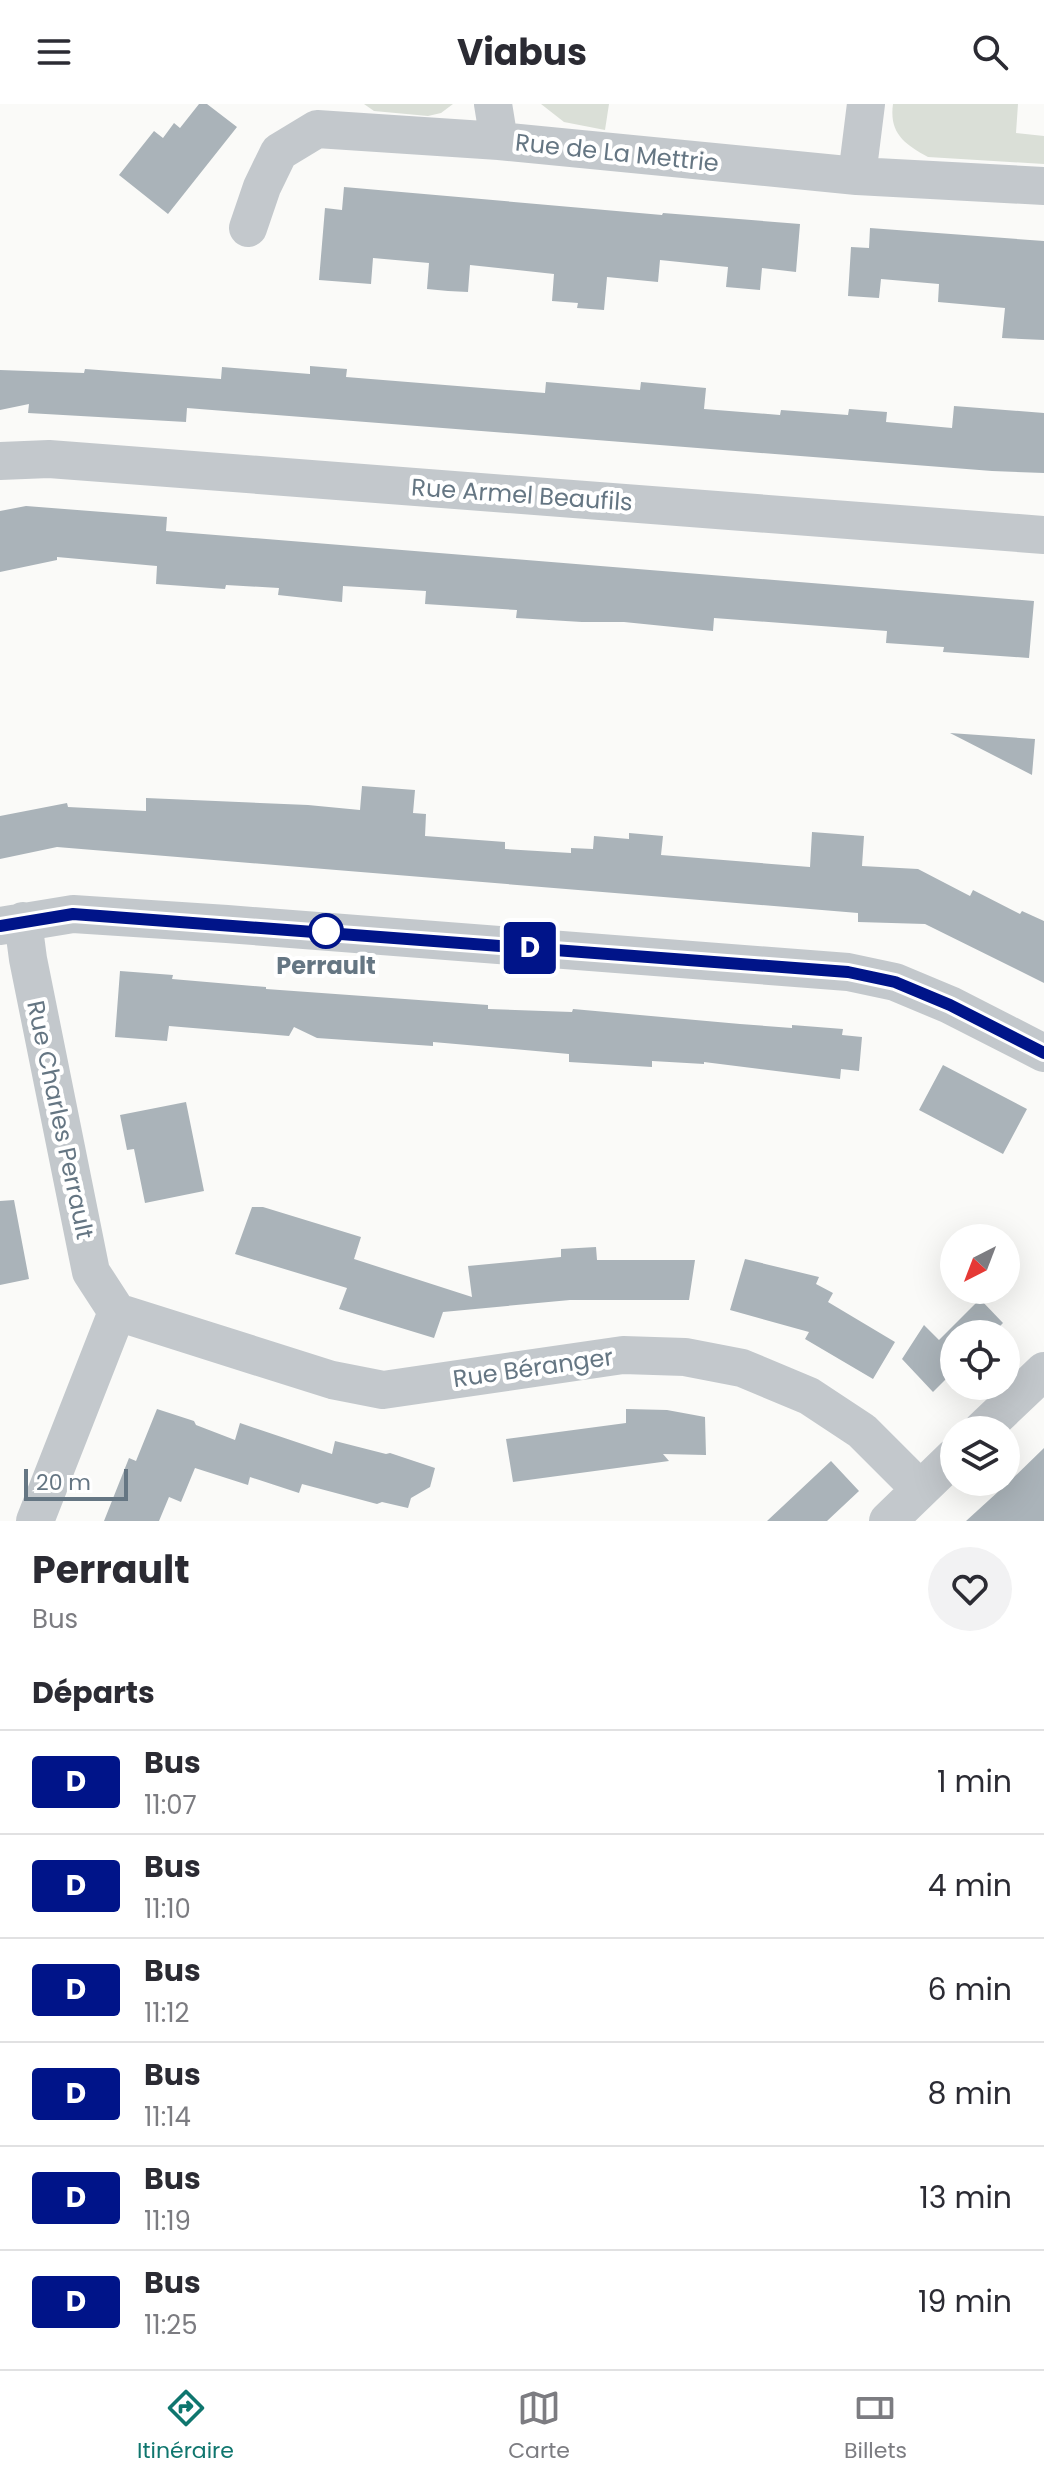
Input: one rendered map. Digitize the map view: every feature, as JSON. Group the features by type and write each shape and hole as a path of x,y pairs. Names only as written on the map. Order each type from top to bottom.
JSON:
{"street":[{"path":"493,104 499,141"},
{"path":"857,176 866,104"},
{"name":"Rue de La Mettrie","path":"248,228 262,187 279,152 317,129 499,141 857,176 1044,186"},
{"name":"Rue Armel Beaufils","path":"0,461 49,459 1044,535"},
{"path":"12,923 73,914 848,972 895,982 950,1005 1044,1053"},
{"name":"Rue Charles Perrault","path":"12,923 28,959 91,1272 117,1312"},
{"path":"35,1521 117,1312"},
{"name":"Rue Béranger","path":"117,1312 332,1380 383,1390 623,1355 685,1357 742,1368 809,1396 862,1431 920,1489"},
{"path":"997,1416 1044,1371"},
{"path":"888,1521 940,1470"}],"shaded area":[{"path":"364,104 453,104 441,113 428,116 374,111"},
{"path":"541,104 609,104 605,130 564,122"},
{"path":"893,104 1018,104 1016,133 1044,136 1044,164 928,157 912,147 896,130"}],"building":[{"path":"199,104 207,104 237,127 168,214 119,175 154,131 163,138 174,123 180,128"},
{"path":"344,187 800,224 796,272 762,268 760,290 726,287 728,267 660,260 658,282 607,277 604,310 577,308 578,303 552,301 554,274 470,265 468,292 427,289 429,263 373,258 371,284 319,280 325,208 342,210"},
{"path":"870,228 1044,241 1044,340 1002,338 1005,308 938,302 939,284 881,279 879,298 848,296 851,247 869,248"},
{"path":"310,366 347,369 346,377 545,393 546,382 640,390 641,382 706,388 704,409 780,415 781,410 848,415 849,409 887,412 886,422 952,428 954,406 1044,413 1044,473 187,408 186,422 28,413 29,404 0,410 0,370 84,373 85,369 221,379 222,367 310,374"},
{"path":"26,506 167,517 166,531 1034,601 1029,658 943,652 944,647 886,643 887,631 714,618 713,631 624,622 516,618 517,610 425,604 426,591 343,586 342,602 278,595 279,588 226,585 225,589 156,584 157,566 57,557 57,560 0,572 0,511"},
{"path":"950,733 1035,739 1032,775"},
{"path":"362,786 415,790 413,813 426,814 425,836 505,842 505,849 571,853 571,848 593,849 594,836 629,839 629,833 663,836 661,855 810,867 812,832 864,836 862,866 918,869 970,896 973,890 1020,914 1022,911 1044,921 1044,983 925,924 858,922 858,913 57,847 0,859 0,816 67,803 68,807 146,811 146,798 360,810"},
{"path":"120,971 173,975 172,979 266,989 488,1005 488,1009 572,1012 573,1009 792,1028 792,1025 843,1029 842,1035 862,1037 859,1071 841,1069 840,1079 704,1062 652,1061 652,1067 569,1062 569,1054 433,1042 433,1046 317,1038 294,1027 289,1036 169,1026 167,1041 115,1037"},
{"path":"943,1065 1027,1109 1003,1154 919,1110"},
{"path":"186,1102 204,1191 145,1203 134,1149 127,1150 120,1115"},
{"path":"14,1200 29,1279 0,1285 0,1201"},
{"path":"252,1207 263,1207 361,1237 354,1259 472,1297 468,1266 561,1257 561,1249 596,1247 597,1260 695,1260 689,1300 570,1300 443,1312 434,1338 339,1309 347,1288 235,1254"},
{"path":"745,1259 819,1277 816,1284 833,1293 828,1302 895,1342 873,1379 805,1339 809,1332 730,1310"},
{"path":"975,1304 985,1304 1000,1320 959,1320"},
{"path":"924,1325 939,1340 940,1385 933,1392 902,1359"},
{"path":"157,1409 194,1421 196,1425 235,1440 240,1423 332,1454 335,1441 390,1453 435,1468 430,1487 411,1498 408,1508 382,1502 377,1504 302,1484 299,1493 250,1477 248,1485 195,1468 181,1502 169,1497 159,1521 104,1521 129,1458 136,1461"},
{"path":"626,1409 667,1410 705,1417 706,1455 663,1454 669,1461 513,1482 506,1439 626,1423"},
{"path":"1044,1448 1044,1521 966,1521 993,1496 1020,1496 1020,1471"},
{"path":"831,1461 859,1491 827,1521 767,1521"}],"bus line":[{"name":"D","path":"0,926 73,914 848,972 895,982 950,1005 1044,1053"}],"place":[{"name":"Perrault","path":"326,931"}]}
